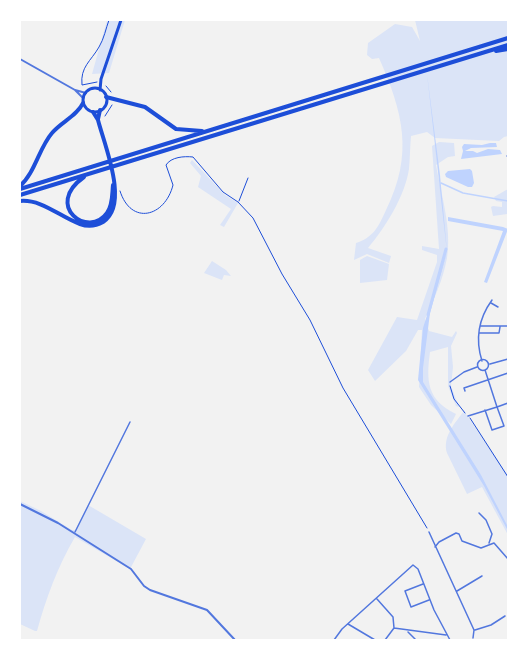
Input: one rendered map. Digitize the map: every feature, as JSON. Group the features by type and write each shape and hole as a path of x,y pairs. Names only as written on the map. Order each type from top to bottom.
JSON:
{"highway":[{"path":"20,188 508,38"},
{"path":"20,195 508,47"},
{"path":"106,97 145,107 176,129 209,131"},
{"path":"20,188 49,137 79,110 83,101"},
{"path":"98,120 100,110"},
{"path":"20,201 25,200 47,207 80,224 95,225 107,219 114,207 113,176 98,120 93,112"},
{"path":"86,175 70,188 67,203 73,216 86,222 99,220 108,212 112,197 113,176"}],"main road":[{"path":"100,90 101,80 121,20"},
{"path":"95,89 100,90 106,97 105,105 93,112 87,109 83,101 86,93 95,89 101,80"}],"street":[{"path":"20,59 75,90 86,93"},
{"path":"75,90 83,101"},
{"path":"482,361 478,349 481,318 491,301 498,307"},
{"path":"480,326 508,327"},
{"path":"478,333 499,333 500,327"},
{"path":"484,370 490,364 508,359"},
{"path":"450,382 464,372 477,367 482,361 490,364"},
{"path":"477,367 484,370"},
{"path":"484,370 504,426 492,430 485,410"},
{"path":"465,391 464,388 508,374"},
{"path":"468,416 508,403"},
{"path":"75,533 130,422"},
{"path":"20,504 41,513 131,569 150,590 207,610 235,640"},
{"path":"479,513 486,520 492,534 489,543"},
{"path":"429,532 474,630 474,640 468,640"},
{"path":"435,547 439,542 456,533 462,541 481,548 494,543 508,559"},
{"path":"334,640 342,629 413,565 418,569 450,640"},
{"path":"456,591 482,576"},
{"path":"424,584 405,591 411,607 430,600"},
{"path":"376,598 393,616 394,628 385,640"},
{"path":"474,630 491,625 505,616"},
{"path":"348,624 375,640"},
{"path":"394,628 411,633 447,635"},
{"path":"411,633 416,640"}],"path":[{"path":"82,86 83,69 99,48 109,20"},
{"path":"120,191 125,203 132,210 147,213 158,210 167,200 173,185 166,165 173,159 187,156 192,157 223,192 247,210 310,320 343,388 429,532"},
{"path":"238,202 248,178"},
{"path":"450,382 454,399 468,416 508,477"}],"shaded area":[{"path":"107,20 125,20 109,73 92,74"},
{"path":"415,20 508,20 508,136 499,141 435,138 427,132 411,136 409,169 399,201 368,248 391,256 389,263 367,254 354,260 356,243 375,231 395,190 402,152 402,133 394,97 379,58 372,59 367,55 368,43 395,24 412,27 420,41"},
{"path":"439,142 454,143 455,156 448,157 436,165 447,223 448,247 443,274 425,319 429,331 452,337 456,331 457,333 451,346 453,367 451,386 459,407 456,406 448,386 448,347 430,352 428,372 434,396 446,409 456,414 451,424 431,405 419,387 422,330 418,330 406,351 375,381 368,370 397,317 417,320 437,262 437,255 422,250 422,246 439,249 432,146"},
{"path":"192,160 225,195 238,203 224,227 220,225 231,209 198,187 201,176 190,163"},
{"path":"508,189 507,224 507,214 493,216 491,207 502,207 502,202 496,201 494,197"},
{"path":"367,256 389,264 387,280 360,283 360,260"},
{"path":"212,261 231,276 224,275 222,280 204,273"},
{"path":"464,411 508,476 508,535 482,487 467,494 447,453 448,436"},
{"path":"20,501 72,530 76,530 88,505 146,539 130,569 75,537 48,594 37,631 35,631 20,624"}],"water":[{"path":"427,74 440,175 447,252"},
{"path":"496,143 497,147 471,148 465,151 477,153 488,149 500,150 502,154 461,159 464,144"},
{"path":"470,169 474,183 472,187 446,177 445,174 448,171"},
{"path":"448,217 508,229 487,283 484,282 503,231 448,221"},
{"path":"447,252 430,313 423,382 481,475 508,531 484,486 418,380 423,328"}],"waterway":[{"path":"441,183 463,193 508,201"},
{"path":"428,315 446,249"}]}
